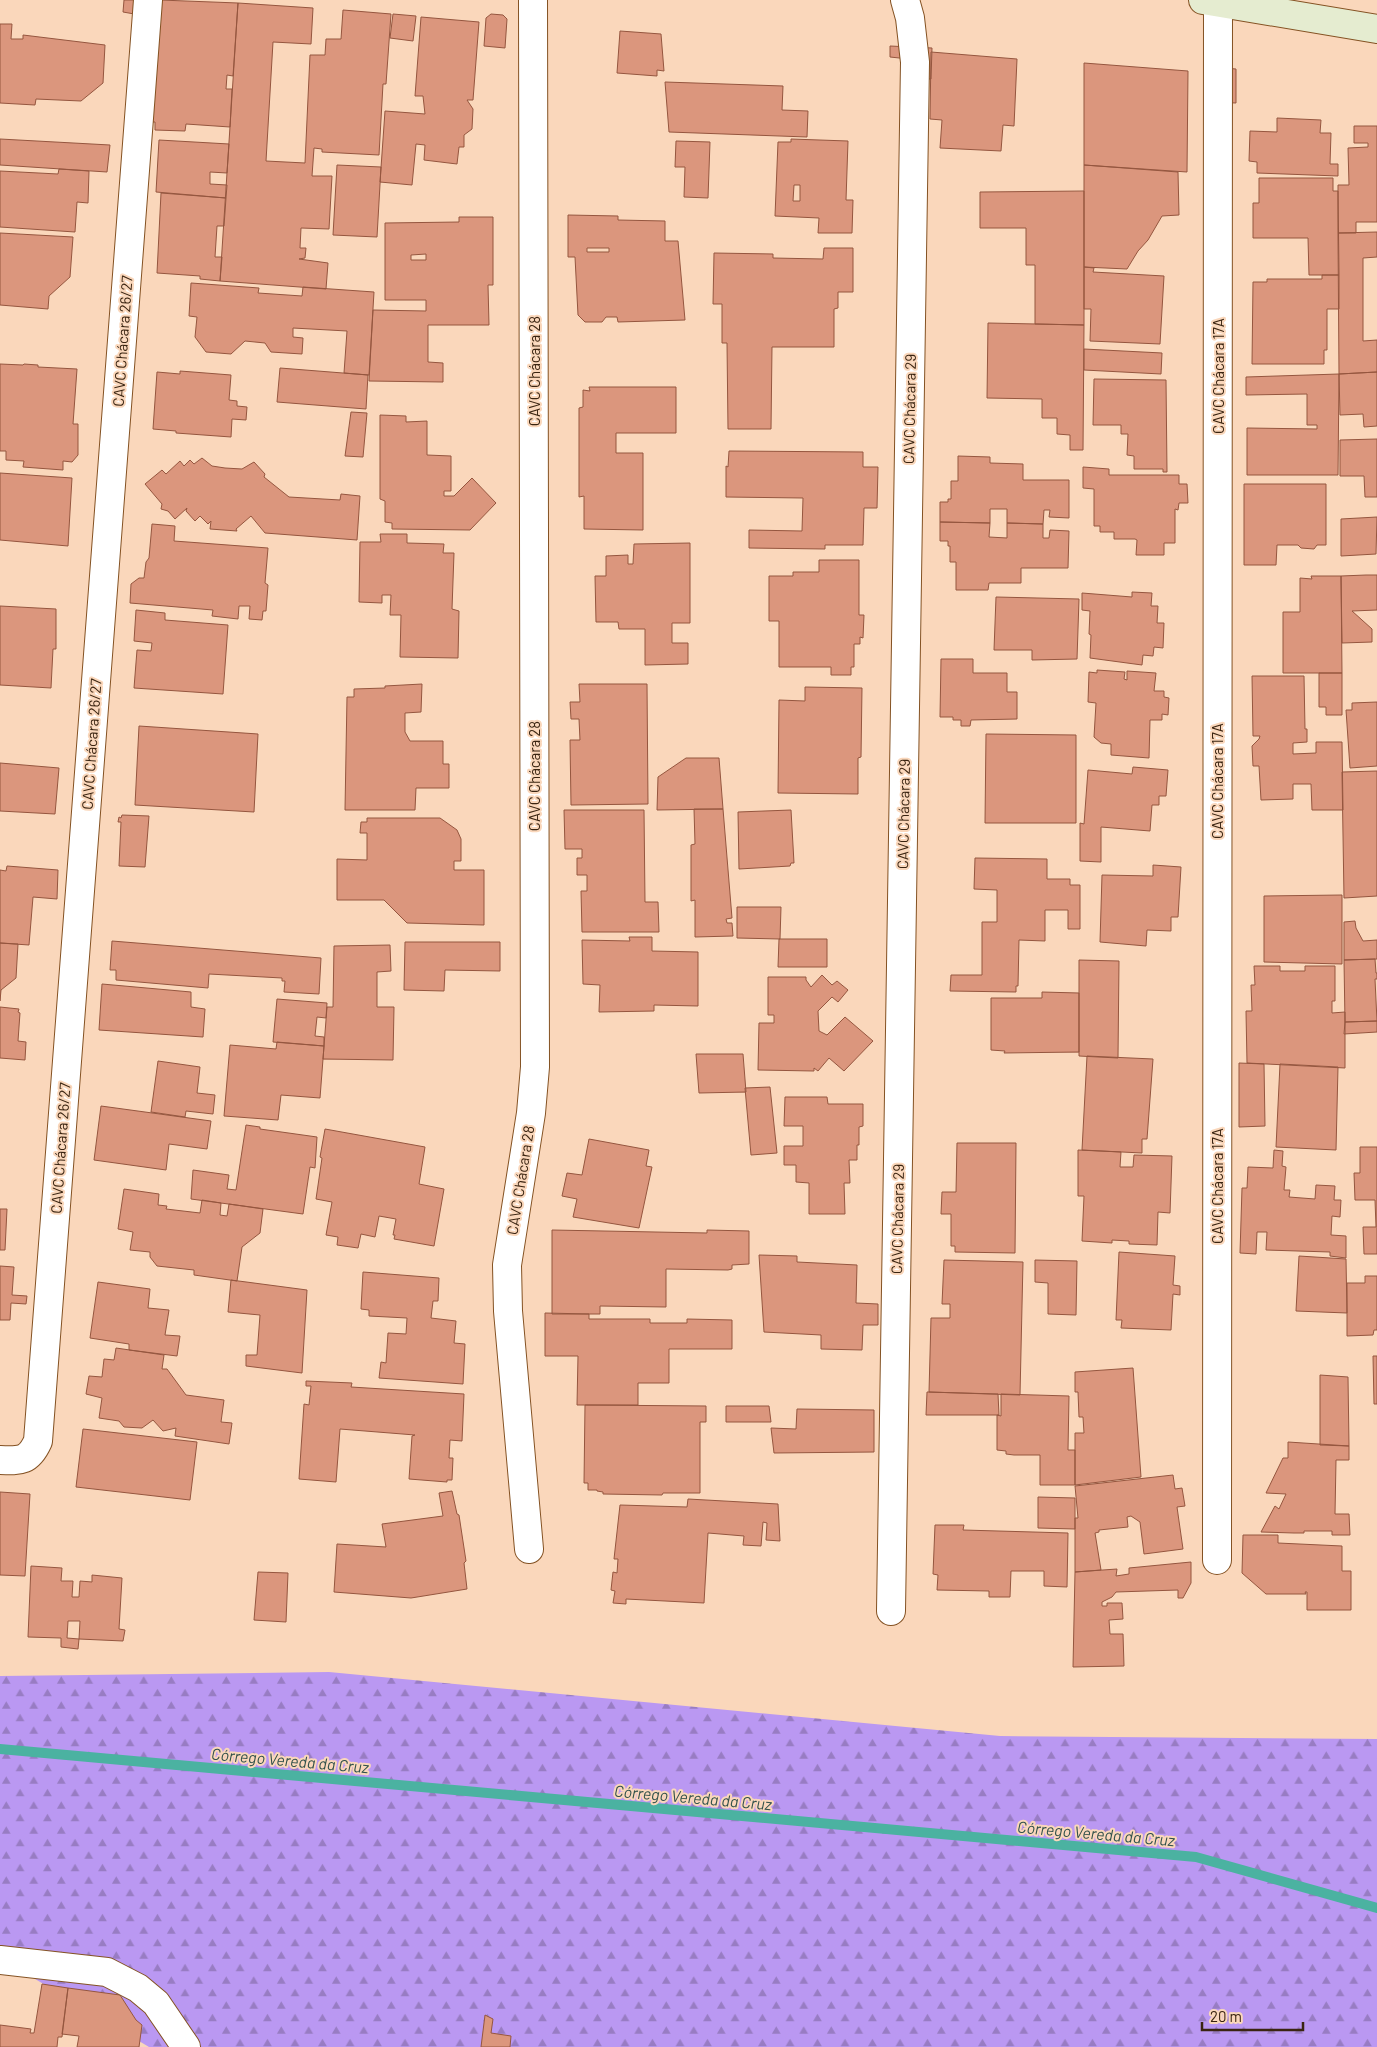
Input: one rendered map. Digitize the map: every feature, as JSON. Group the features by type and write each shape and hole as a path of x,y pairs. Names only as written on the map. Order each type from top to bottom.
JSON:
{"street":[{"name":"CAVC Chácara 26/27","path":"0,1460 18,1461 32,1454 38,1441 148,0"},
{"name":"CAVC Chácara 28","path":"529,1550 508,1311 507,1265 531,1113 535,1067 532,0"},
{"path":"1210,1 1377,29"},
{"name":"CAVC Chácara 17A","path":"1210,1 1217,1560"},
{"name":"CAVC Chácara 29","path":"891,1611 915,62 914,6"},
{"path":"0,1960 106,1972 138,1988 156,2003 186,2047"}],"green space":[{"path":"329,1672 1000,1736 1377,1739 1377,2047 149,2047 0,1958 0,1676"}],"building":[{"path":"124,0 141,0 140,15 123,12"},
{"path":"160,0 238,3 233,76 227,75 226,89 232,89 230,127 186,124 185,131 155,130 155,122 152,122"},
{"path":"238,3 313,8 311,44 273,42 266,161 305,163 310,55 325,55 326,39 341,39 343,10 391,14 386,84 383,84 379,155 322,152 322,149 314,148 312,176 332,176 329,229 301,228 300,248 306,248 305,258 299,259 328,263 326,289 220,281"},
{"path":"393,14 416,16 413,41 390,38"},
{"path":"491,14 503,15 507,19 505,48 484,46 486,18"},
{"path":"421,17 479,22 473,100 467,100 473,109 472,129 464,135 464,147 459,147 457,164 424,160 425,145 416,144 412,185 380,182 385,111 425,114 423,96 415,96"},
{"path":"0,24 12,24 11,39 23,39 23,35 105,45 103,83 81,101 36,99 35,105 0,103"},
{"path":"620,31 661,34 664,71 657,70 657,76 617,73"},
{"path":"890,46 932,48 931,79 918,79 918,60 890,57"},
{"path":"931,52 1017,59 1014,126 1003,125 1001,151 940,148 942,120 930,119"},
{"path":"1084,63 1188,71 1187,172 1084,165"},
{"path":"1212,67 1236,69 1236,103 1210,102"},
{"path":"665,82 783,86 782,110 808,111 807,137 669,132"},
{"path":"1277,118 1321,120 1320,133 1331,133 1330,164 1338,164 1338,176 1257,173 1257,162 1249,161 1250,131 1277,132"},
{"path":"1354,126 1377,126 1377,222 1356,222 1356,233 1338,233 1338,185 1349,185 1348,148 1368,147 1368,143 1354,143"},
{"path":"0,139 110,145 107,172 0,165"},
{"path":"791,139 848,141 846,200 853,200 852,233 818,233 819,218 775,216 778,142 791,142","holes":["794,185 800,185 800,201 793,201"]},
{"path":"159,140 229,144 227,173 210,172 210,184 227,185 226,198 156,192"},
{"path":"676,141 710,142 708,198 684,197 685,167 675,167"},
{"path":"337,165 381,167 377,237 333,235"},
{"path":"1084,165 1178,172 1179,215 1162,216 1148,240 1138,251 1127,269 1084,267"},
{"path":"59,169 89,171 88,203 77,202 75,232 0,227 0,171 58,174"},
{"path":"1259,178 1333,178 1333,191 1338,191 1339,275 1309,275 1308,238 1253,238 1253,203 1259,203"},
{"path":"1084,191 1084,325 1035,324 1035,265 1026,265 1026,228 980,228 980,192"},
{"path":"161,193 226,198 224,226 217,226 215,257 222,257 220,281 200,279 200,276 157,273"},
{"path":"568,215 618,216 618,220 665,221 665,241 678,241 685,320 618,322 617,317 606,317 602,322 585,322 578,315 575,257 568,257","holes":["587,248 609,248 609,252 587,252"]},
{"path":"459,217 493,217 493,285 488,285 489,325 428,325 428,362 443,363 443,382 369,381 373,310 426,311 426,300 385,300 385,223 459,222","holes":["426,254 426,260 411,260 411,255"]},
{"path":"1377,232 1377,257 1363,258 1363,341 1377,340 1377,372 1339,374 1338,233"},
{"path":"0,233 73,237 70,277 49,296 48,309 0,305"},
{"path":"824,248 853,248 853,292 838,292 838,308 834,309 834,347 772,347 771,429 728,429 727,343 722,343 722,304 713,304 714,253 773,254 773,258 823,259"},
{"path":"1084,267 1094,268 1093,272 1164,276 1160,344 1090,341 1091,309 1084,309"},
{"path":"1322,275 1339,275 1339,309 1327,309 1327,350 1324,350 1324,364 1252,364 1253,282 1267,282 1267,279 1322,279"},
{"path":"191,283 259,288 258,293 302,296 303,287 374,292 369,375 344,373 347,331 293,328 293,337 303,338 302,354 271,352 265,343 245,341 231,354 206,352 195,337 197,317 189,316"},
{"path":"988,323 1084,325 1083,450 1070,450 1070,435 1057,434 1057,418 1042,418 1042,399 987,398"},
{"path":"1084,349 1162,353 1161,374 1084,370"},
{"path":"0,364 24,364 38,365 38,367 77,369 73,424 78,424 78,455 72,462 63,461 63,470 23,467 24,461 6,460 6,451 0,451"},
{"path":"280,368 368,375 366,409 277,402"},
{"path":"180,371 231,375 229,400 237,401 237,406 247,407 246,420 232,419 231,437 176,433 176,431 153,429 157,372 180,374"},
{"path":"1377,372 1377,426 1364,427 1363,414 1340,415 1339,374"},
{"path":"1339,374 1338,475 1247,475 1247,428 1317,429 1317,425 1307,425 1307,394 1246,395 1246,377"},
{"path":"1094,379 1166,380 1167,472 1163,472 1163,469 1134,469 1134,456 1127,455 1128,434 1121,434 1121,425 1093,425"},
{"path":"589,387 676,387 676,433 616,433 616,453 643,453 643,530 584,529 584,496 579,497 579,408 583,407 583,390 590,391"},
{"path":"351,412 367,413 363,457 345,456"},
{"path":"380,415 406,416 406,422 427,421 427,455 451,456 451,491 444,491 444,496 454,496 472,478 496,503 470,530 392,529 392,523 385,522 385,501 380,499"},
{"path":"1377,439 1377,497 1365,497 1364,476 1340,476 1340,440"},
{"path":"729,451 863,452 863,467 878,467 877,508 864,508 863,545 825,545 825,549 749,548 749,530 802,531 803,498 726,497 726,466 728,467"},
{"path":"958,456 990,457 990,463 1023,464 1023,480 1069,480 1069,518 1049,517 1050,510 1044,510 1043,524 1007,523 1007,509 990,509 990,523 940,522 940,502 948,502 948,499 951,499 951,481 958,481"},
{"path":"202,458 212,466 225,468 242,469 254,462 265,474 264,477 289,497 340,500 341,494 360,496 357,540 265,533 251,516 236,529 237,531 210,529 211,521 208,524 200,516 195,521 186,511 187,508 175,519 168,511 161,509 162,504 145,484 162,470 166,474 180,461 184,466 190,460 194,464"},
{"path":"1083,467 1109,469 1109,475 1179,475 1179,484 1187,484 1188,503 1179,503 1178,510 1175,509 1175,543 1164,543 1164,555 1136,555 1137,540 1114,539 1114,532 1100,532 1100,526 1094,526 1094,489 1083,488"},
{"path":"0,473 72,478 68,546 0,540"},
{"path":"1244,484 1326,484 1326,545 1317,545 1314,549 1301,548 1298,545 1277,545 1276,565 1244,565"},
{"path":"1377,517 1376,554 1341,556 1341,519"},
{"path":"940,522 990,523 989,537 1007,538 1007,523 1043,524 1043,538 1049,538 1050,530 1069,531 1068,568 1021,568 1021,583 989,583 988,590 956,590 956,562 950,562 950,546 948,546 948,541 940,541"},
{"path":"152,524 175,526 174,541 268,548 265,583 268,585 266,611 263,611 262,620 249,619 250,606 239,606 238,619 212,616 213,610 130,603 131,584 139,578 144,578 146,562 149,558"},
{"path":"380,534 407,534 407,543 444,544 443,553 454,553 452,609 459,611 458,658 400,657 401,615 390,615 391,595 382,595 382,603 359,602 360,542 381,542"},
{"path":"690,543 690,623 672,623 672,643 688,643 688,664 645,665 645,629 619,629 618,622 596,622 595,576 606,576 606,556 628,555 628,564 633,564 634,544"},
{"path":"819,560 859,560 859,615 864,615 863,638 860,637 860,644 854,644 854,667 851,667 851,675 831,675 831,667 779,667 779,621 769,621 769,576 793,576 793,572 819,572"},
{"path":"1377,575 1377,610 1352,611 1372,629 1372,642 1342,643 1341,576"},
{"path":"1311,576 1341,576 1342,673 1283,673 1283,612 1300,612 1300,578 1312,579"},
{"path":"1132,592 1152,593 1151,606 1158,606 1157,623 1164,623 1163,648 1154,647 1153,656 1143,655 1142,665 1090,658 1090,611 1082,610 1082,593 1132,597"},
{"path":"996,597 1079,599 1077,659 1032,660 1032,650 994,650"},
{"path":"0,606 56,609 56,649 53,649 51,688 0,685"},
{"path":"136,610 165,613 165,620 228,625 223,694 134,688 137,650 151,651 152,643 134,641"},
{"path":"941,659 973,659 973,673 1007,673 1007,692 1017,692 1017,719 971,720 970,726 961,726 961,720 953,720 953,717 940,717"},
{"path":"1097,670 1125,672 1124,679 1127,680 1127,671 1156,673 1154,691 1164,691 1164,697 1169,698 1168,715 1162,714 1162,720 1150,720 1149,758 1111,755 1111,744 1101,743 1094,737 1096,703 1088,702 1089,672 1097,673"},
{"path":"1319,673 1342,673 1342,715 1326,715 1326,707 1319,707"},
{"path":"1252,676 1304,676 1307,742 1293,743 1293,754 1316,753 1316,742 1342,742 1343,810 1312,810 1311,784 1293,784 1293,799 1261,800 1259,766 1253,766 1252,746 1260,736 1253,736"},
{"path":"422,684 421,712 405,713 405,732 410,741 443,741 443,764 449,764 449,788 416,788 415,810 345,810 347,697 354,697 354,689"},
{"path":"579,684 647,684 648,804 571,805 570,740 580,740 579,719 571,719 570,702 580,702"},
{"path":"805,687 862,688 861,757 858,758 858,794 778,793 779,700 805,701"},
{"path":"1377,702 1377,766 1350,768 1346,710 1352,710 1352,703"},
{"path":"139,726 258,734 254,812 135,805"},
{"path":"986,734 1076,735 1076,823 985,823"},
{"path":"686,758 719,758 723,809 657,810 658,777"},
{"path":"0,763 59,768 55,814 0,811"},
{"path":"1133,767 1168,770 1166,796 1159,796 1159,805 1152,805 1150,831 1101,827 1101,862 1080,861 1080,823 1084,824 1088,770 1132,774"},
{"path":"1377,771 1377,896 1344,898 1342,772"},
{"path":"694,809 723,809 732,918 726,919 727,923 732,923 733,936 695,937 695,900 691,901 691,845 695,844"},
{"path":"564,810 644,810 645,902 658,902 659,932 582,932 581,891 587,891 587,875 577,875 577,858 582,858 582,849 565,849"},
{"path":"791,810 794,863 791,863 790,866 739,869 738,812"},
{"path":"122,815 149,816 145,867 119,866 121,822 118,822 119,817 121,818"},
{"path":"367,818 440,818 457,830 461,839 461,861 454,861 454,870 484,870 484,925 407,923 384,900 337,900 337,859 367,860 367,833 360,833 361,822 367,822"},
{"path":"975,858 1047,859 1047,879 1070,879 1070,885 1080,885 1080,929 1068,929 1068,910 1045,910 1045,941 1019,940 1018,986 1016,986 1016,992 950,991 951,975 982,975 982,922 997,922 997,890 974,889"},
{"path":"1153,865 1181,867 1178,917 1171,917 1171,931 1147,930 1146,946 1100,942 1102,875 1153,876"},
{"path":"7,866 58,870 57,899 33,897 29,945 0,943 0,870 6,871"},
{"path":"1342,895 1342,964 1264,962 1264,896"},
{"path":"737,907 781,907 780,939 737,938"},
{"path":"1355,921 1356,928 1363,941 1377,940 1377,959 1344,960 1344,922"},
{"path":"629,937 652,937 652,951 698,952 698,1006 654,1005 654,1011 599,1012 600,985 583,984 582,940 630,941"},
{"path":"779,939 827,939 827,967 778,967"},
{"path":"112,941 321,958 319,994 284,992 285,981 282,981 282,978 209,974 208,988 116,980 116,970 110,970"},
{"path":"405,942 500,942 500,971 445,970 444,991 404,990"},
{"path":"0,943 18,944 16,978 1,990 0,1001"},
{"path":"390,945 391,971 377,972 377,1007 394,1007 393,1060 323,1059 327,1007 333,1007 334,946"},
{"path":"1375,959 1377,973 1377,979 1375,979 1377,1021 1345,1022 1344,960"},
{"path":"1079,960 1119,961 1118,1058 1079,1056"},
{"path":"1254,966 1280,966 1280,971 1305,971 1305,966 1335,966 1335,1001 1332,1001 1332,1013 1345,1012 1345,1068 1247,1063 1246,1011 1252,1011 1251,985 1255,985"},
{"path":"822,975 832,985 837,981 848,990 838,1002 832,997 818,1011 819,1031 827,1035 845,1017 873,1041 844,1071 829,1058 818,1071 814,1068 814,1071 758,1070 759,1023 774,1023 774,1015 768,1015 768,977 806,977 811,987"},
{"path":"102,984 191,992 191,1007 205,1009 203,1037 99,1030"},
{"path":"1042,992 1079,993 1079,1052 1004,1053 1005,1051 991,1050 991,998 1042,998"},
{"path":"277,999 327,1003 326,1018 317,1017 315,1036 324,1037 324,1046 273,1042"},
{"path":"0,1007 19,1009 18,1041 26,1042 25,1060 0,1058"},
{"path":"1377,1021 1377,1032 1344,1034 1345,1022"},
{"path":"277,1042 324,1046 320,1098 281,1095 278,1120 224,1116 230,1045 276,1049"},
{"path":"696,1054 743,1054 746,1092 699,1093"},
{"path":"1087,1056 1153,1059 1147,1139 1142,1139 1142,1153 1082,1150"},
{"path":"158,1061 200,1067 197,1093 215,1095 213,1114 186,1111 185,1117 151,1112"},
{"path":"1239,1063 1264,1064 1265,1126 1239,1127"},
{"path":"1280,1064 1338,1067 1336,1150 1276,1147"},
{"path":"770,1087 777,1153 751,1155 745,1088"},
{"path":"785,1097 827,1097 828,1104 863,1104 863,1126 859,1127 857,1160 849,1160 850,1183 844,1183 845,1214 809,1214 809,1183 796,1182 796,1165 784,1165 784,1146 803,1146 803,1126 784,1126"},
{"path":"101,1106 211,1121 207,1149 169,1144 166,1170 94,1160"},
{"path":"246,1125 260,1127 260,1129 317,1137 315,1168 310,1167 303,1214 191,1199 193,1170 229,1175 227,1189 236,1190"},
{"path":"325,1129 425,1147 419,1184 444,1189 434,1246 394,1239 396,1219 379,1216 375,1237 361,1234 358,1248 337,1245 338,1237 326,1235 332,1202 316,1199"},
{"path":"589,1139 649,1150 646,1166 652,1167 639,1228 573,1217 577,1199 562,1196 567,1173 582,1175"},
{"path":"957,1143 1016,1143 1015,1253 955,1252 955,1246 951,1246 951,1214 941,1214 942,1192 956,1192"},
{"path":"1360,1147 1377,1147 1377,1254 1364,1254 1363,1227 1376,1227 1375,1200 1355,1200 1354,1173 1360,1173"},
{"path":"1078,1150 1121,1152 1120,1167 1133,1167 1134,1155 1172,1156 1170,1213 1158,1212 1157,1245 1129,1244 1129,1241 1112,1240 1112,1243 1082,1241 1084,1196 1078,1196"},
{"path":"1274,1150 1283,1151 1282,1166 1286,1167 1284,1190 1290,1190 1289,1197 1315,1199 1316,1185 1335,1186 1334,1200 1341,1200 1340,1217 1332,1216 1331,1235 1346,1236 1346,1258 1330,1256 1330,1252 1266,1250 1267,1232 1257,1232 1256,1254 1240,1253 1242,1188 1247,1188 1248,1167 1273,1168"},
{"path":"124,1189 159,1194 158,1205 167,1206 166,1209 200,1213 202,1200 221,1203 220,1215 227,1216 229,1204 263,1209 260,1233 242,1247 237,1281 194,1275 194,1270 157,1266 150,1257 150,1252 130,1250 133,1232 118,1229"},
{"path":"0,1209 7,1209 5,1250 0,1250"},
{"path":"552,1230 707,1233 707,1230 749,1231 749,1264 732,1265 732,1269 728,1270 666,1269 666,1307 600,1306 600,1314 552,1314"},
{"path":"1119,1252 1175,1256 1173,1285 1180,1286 1180,1295 1173,1294 1171,1330 1121,1328 1122,1320 1116,1320"},
{"path":"759,1255 797,1256 797,1262 857,1265 856,1303 878,1304 878,1325 863,1325 862,1350 821,1349 821,1335 764,1332"},
{"path":"1299,1256 1346,1259 1347,1313 1296,1311"},
{"path":"944,1260 1023,1262 1020,1395 929,1392 931,1318 950,1318 950,1304 942,1304"},
{"path":"1035,1260 1077,1261 1076,1315 1048,1314 1048,1283 1035,1282"},
{"path":"0,1266 14,1267 12,1295 27,1296 26,1304 11,1303 10,1320 0,1320"},
{"path":"363,1272 439,1278 438,1301 433,1301 431,1318 456,1321 454,1343 465,1344 463,1384 379,1378 381,1362 386,1363 388,1333 406,1334 407,1318 369,1316 369,1310 361,1309"},
{"path":"1365,1276 1377,1276 1377,1330 1374,1330 1373,1335 1347,1336 1347,1283 1365,1283"},
{"path":"231,1280 307,1290 302,1373 246,1366 246,1355 257,1355 260,1315 228,1312"},
{"path":"98,1282 150,1289 148,1308 169,1310 165,1335 180,1336 177,1356 129,1350 129,1344 90,1338"},
{"path":"545,1313 589,1314 589,1319 650,1319 650,1323 687,1323 687,1319 732,1320 732,1349 669,1349 669,1383 638,1383 638,1405 577,1405 578,1356 545,1356"},
{"path":"116,1348 164,1355 162,1369 167,1369 186,1395 224,1400 221,1422 232,1423 229,1444 175,1436 176,1428 163,1431 153,1420 142,1428 124,1427 119,1421 99,1418 102,1398 86,1394 89,1376 102,1377 104,1359 114,1360"},
{"path":"1373,1356 1377,1356 1377,1404 1374,1404"},
{"path":"1133,1368 1141,1477 1075,1485 1075,1433 1084,1433 1083,1417 1079,1417 1078,1392 1075,1392 1075,1372"},
{"path":"1320,1375 1348,1377 1349,1446 1320,1445"},
{"path":"306,1381 352,1383 351,1387 464,1394 462,1441 450,1440 449,1458 453,1458 452,1480 447,1480 447,1482 409,1479 412,1436 415,1435 340,1429 336,1482 299,1479 304,1404 309,1405 311,1386 306,1386"},
{"path":"927,1392 998,1394 999,1415 926,1415"},
{"path":"1001,1394 1069,1396 1068,1450 1075,1450 1075,1485 1040,1485 1040,1455 1014,1455 1006,1454 1006,1451 997,1450 997,1415 1001,1416"},
{"path":"585,1405 706,1406 706,1422 700,1422 700,1493 663,1493 662,1495 603,1494 603,1492 597,1490 588,1490 588,1483 584,1483"},
{"path":"726,1406 769,1406 771,1422 726,1422"},
{"path":"797,1409 874,1410 874,1452 774,1453 771,1428 796,1429"},
{"path":"83,1429 197,1442 190,1500 76,1487"},
{"path":"1288,1442 1349,1446 1349,1460 1336,1460 1335,1514 1349,1514 1350,1535 1332,1535 1332,1531 1304,1531 1304,1533 1261,1532 1275,1506 1279,1509 1286,1494 1266,1493 1283,1458 1288,1458"},
{"path":"1173,1475 1175,1489 1182,1488 1185,1506 1177,1507 1183,1549 1144,1554 1140,1522 1131,1516 1127,1517 1128,1527 1099,1530 1099,1532 1095,1533 1101,1570 1075,1572 1075,1518 1078,1518 1075,1486"},
{"path":"452,1491 457,1514 459,1515 466,1561 464,1563 467,1589 411,1598 334,1592 337,1544 386,1547 382,1524 443,1516 439,1493"},
{"path":"0,1492 30,1494 25,1576 0,1575"},
{"path":"1038,1497 1075,1498 1075,1529 1038,1528"},
{"path":"688,1499 778,1504 780,1541 766,1540 767,1523 763,1522 761,1546 743,1545 744,1536 708,1533 704,1603 626,1599 626,1604 613,1603 615,1591 611,1590 613,1572 617,1573 618,1559 614,1559 620,1505 687,1507"},
{"path":"935,1525 964,1525 963,1530 1068,1533 1067,1587 1044,1586 1044,1571 1011,1571 1010,1597 989,1597 989,1591 937,1590 938,1575 933,1574"},
{"path":"1243,1535 1278,1535 1278,1543 1342,1546 1342,1571 1351,1571 1351,1610 1307,1610 1307,1592 1305,1592 1306,1594 1266,1594 1242,1573"},
{"path":"1191,1562 1191,1583 1183,1598 1178,1598 1178,1590 1116,1592 1112,1597 1102,1602 1102,1606 1107,1606 1107,1603 1122,1603 1123,1619 1109,1620 1110,1634 1123,1634 1124,1666 1073,1667 1075,1572 1117,1569 1116,1576 1129,1574 1129,1568"},
{"path":"31,1566 62,1568 61,1581 73,1581 72,1597 79,1597 80,1581 92,1582 92,1575 122,1578 119,1629 125,1630 123,1641 79,1639 78,1649 61,1647 61,1638 28,1637","holes":["68,1621 80,1621 79,1639 67,1638"]},
{"path":"258,1572 288,1573 286,1622 254,1620"},
{"path":"42,1984 68,1988 62,2037 58,2037 57,2047 0,2047 0,2025 31,2029 30,2033 34,2033"},
{"path":"68,1988 120,1995 136,2020 142,2025 139,2047 77,2047 79,2036 62,2034"},
{"path":"485,2015 493,2019 491,2033 511,2036 510,2047 481,2047"}],"waterway":[{"name":"Córrego Vereda da Cruz","path":"0,1749 1196,1857 1377,1908"}]}
